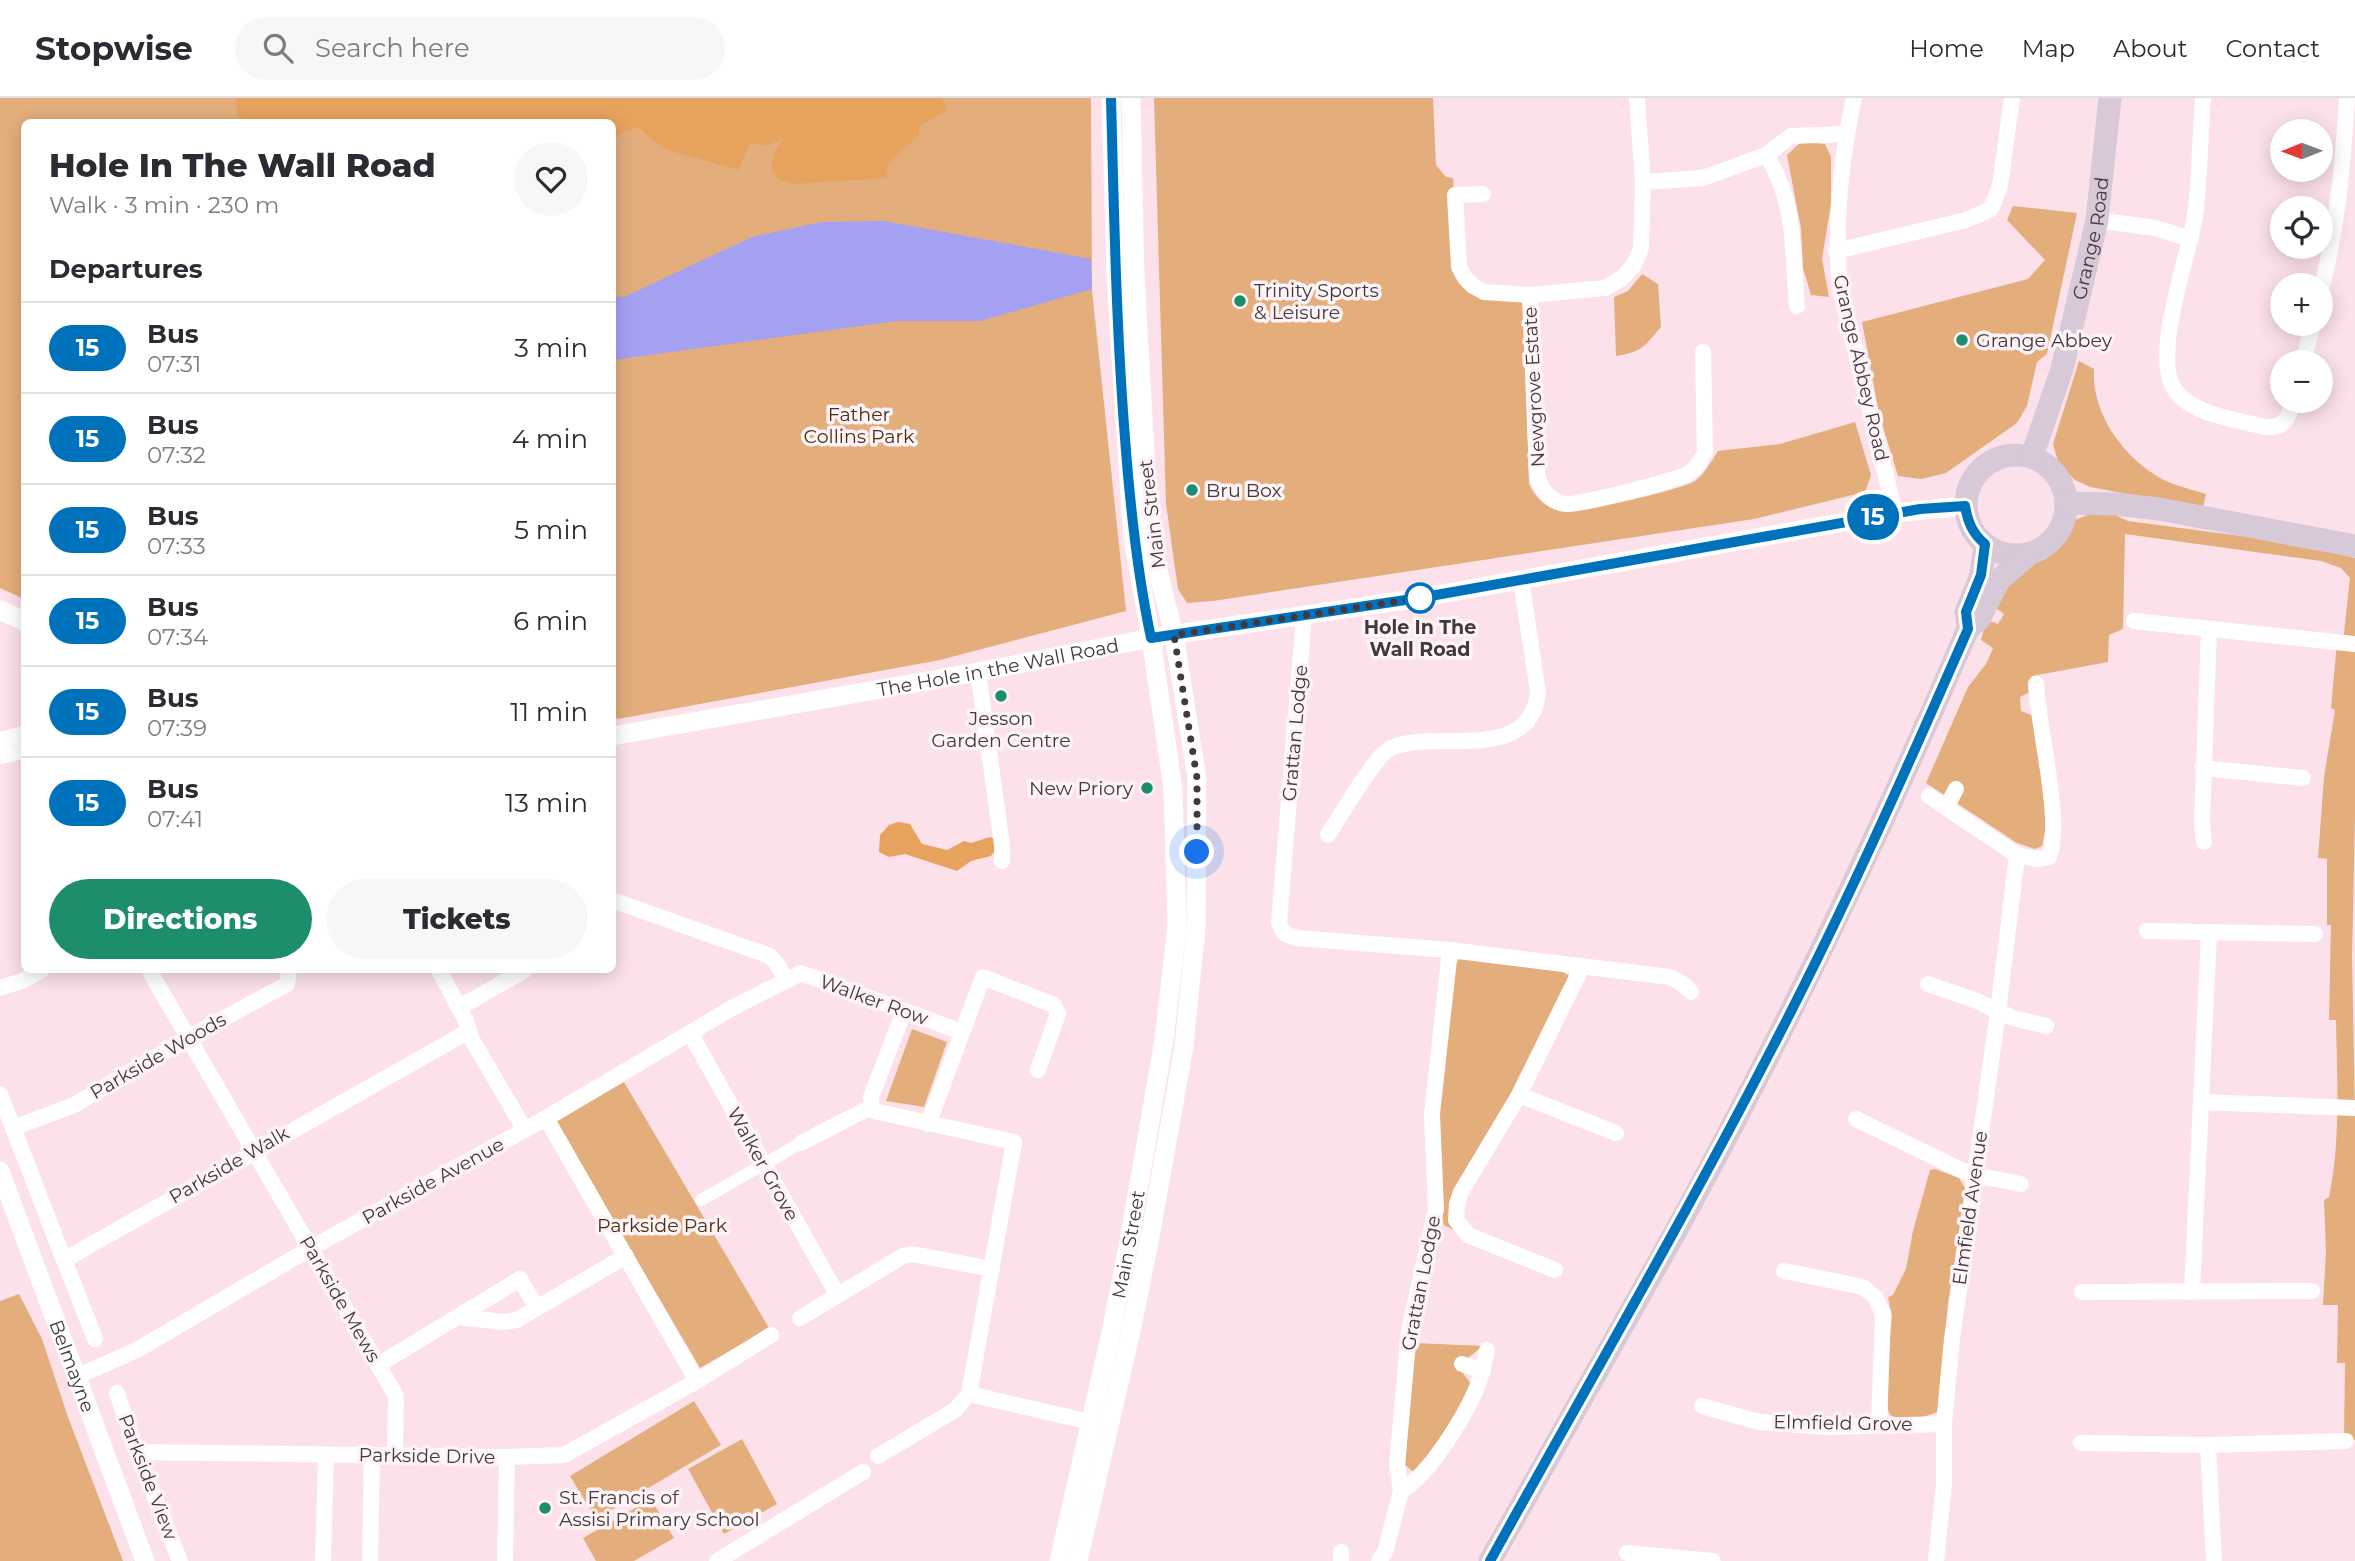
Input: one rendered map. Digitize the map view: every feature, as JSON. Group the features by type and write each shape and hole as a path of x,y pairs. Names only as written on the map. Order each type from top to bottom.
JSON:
{"main road":[{"name":"Grange Road","path":"2032,456 2062,369 2097,220 2110,98"},
{"path":"1490,1561 1672,1238 1770,1052 1877,833 1968,629 1979,620 1999,580 2030,553 2048,544 2058,532 2066,503 2064,491 2052,470 2032,456 2000,456 1986,464 1971,483 1965,506 1968,522 1977,537 2004,554 2030,553"},
{"path":"2066,503 2115,503 2159,509 2355,546"},
{"path":"1968,629 1966,612 1981,575 1985,544"}],"street":[{"name":"Main Street","path":"1059,1561 1130,1236 1187,926 1173,789 1151,638 1133,539 1115,277 1111,98"},
{"name":"Main Street","path":"1077,1561 1131,1331 1184,1046 1187,926 1197,778 1174,635 1155,559 1148,507 1135,275 1131,98"},
{"name":"Newgrove Estate","path":"1483,194 1455,195 1460,267 1473,286 1484,292 1530,295 1594,291 1622,278 1634,265 1642,248 1643,182 1637,98"},
{"name":"Grange Abbey Road","path":"1854,98 1846,134 1836,251 1839,288 1895,513"},
{"path":"1836,251 1966,220 1991,209 2000,186 2012,98"},
{"path":"2203,98 2195,214 2168,334 2167,368 2175,391 2192,407 2275,428 2283,424 2290,413"},
{"path":"2326,273 2342,185 2347,98"},
{"path":"1643,182 1703,178 1766,155 1791,136 1846,134"},
{"path":"1766,155 1775,169 1785,196 1795,252 1797,306"},
{"path":"2097,220 2155,228 2191,239"},
{"name":"Newgrove Estate","path":"1530,295 1537,475 1541,489 1553,500 1567,504 1672,480 1699,465 1705,452 1703,352"},
{"name":"The Hole in the Wall Road","path":"616,735 978,672 1151,638 1521,580 1895,513 1965,506"},
{"path":"1328,835 1388,748 1403,744 1490,740 1514,731 1530,717 1538,692 1521,580"},
{"path":"0,610 21,620"},
{"name":"Grattan Lodge","path":"1304,615 1279,923 1284,933 1296,938 1450,950 1670,977 1684,984 1691,992"},
{"path":"2134,621 2355,644"},
{"path":"2204,842 2203,768 2209,629"},
{"path":"978,672 1002,861"},
{"path":"1929,796 2017,855 2036,859 2049,857 2054,846 2053,815 2031,704 2036,684"},
{"path":"0,740 21,735"},
{"path":"0,756 21,752"},
{"path":"2203,768 2303,778"},
{"path":"1947,806 1956,789"},
{"name":"Elmfield Avenue","path":"1936,1561 1944,1483 1944,1424 1952,1339 2017,855"},
{"path":"616,901 770,956 786,979"},
{"path":"2147,932 2315,934"},
{"path":"2192,1292 2209,933"},
{"name":"Grattan Lodge","path":"1378,1561 1385,1552 1401,1491 1397,1465 1409,1331 1436,1209 1432,1114 1450,950"},
{"name":"Grattan Lodge","path":"1555,1270 1468,1235 1456,1220 1457,1204 1461,1192 1519,1095 1582,967"},
{"path":"0,988 37,973"},
{"name":"Parkside Mews","path":"151,973 396,1396 395,1455"},
{"name":"Parkside Woods","path":"13,1128 74,1105 287,984 289,973"},
{"path":"441,973 460,1007 469,1031 525,1130"},
{"path":"460,1007 520,973"},
{"name":"Walker Row","path":"786,979 801,974 962,1032"},
{"path":"928,1124 983,977 1054,1005 1058,1014 1038,1070"},
{"name":"Parkside Avenue","path":"76,1377 137,1350 311,1248 525,1130 786,979"},
{"path":"1928,984 1977,1001 1998,1012 2046,1026"},
{"path":"878,1456 955,1410 969,1394 1014,1142 878,1113 871,1107 871,1097 904,1011"},
{"name":"Parkside Walk","path":"64,1260 469,1031"},
{"name":"Walker Grove","path":"690,1033 836,1294"},
{"path":"0,1094 95,1339"},
{"path":"1519,1095 1616,1133"},
{"path":"2202,1102 2355,1108"},
{"path":"701,1200 800,1143 871,1107"},
{"path":"546,1118 697,1381"},
{"path":"1856,1119 1959,1170 2021,1184"},
{"name":"Belmayne","path":"0,1171 145,1561"},
{"path":"800,1318 902,1256 913,1254 992,1269"},
{"path":"459,1317 502,1322 517,1320 626,1256"},
{"path":"1784,1271 1863,1287 1876,1298 1883,1314 1879,1425"},
{"path":"378,1365 520,1279 537,1308"},
{"path":"2082,1292 2312,1291"},
{"name":"Parkside Drive","path":"137,1452 507,1457 564,1455 697,1381 771,1335"},
{"path":"1401,1491 1413,1484 1434,1461 1475,1392 1487,1350"},
{"path":"1462,1364 1482,1371"},
{"name":"Parkside View","path":"117,1393 180,1561"},
{"path":"969,1394 1090,1422"},
{"name":"Elmfield Grove","path":"1702,1406 1759,1422 1828,1427 1944,1424"},
{"path":"2081,1443 2208,1445 2346,1441"},
{"path":"2208,1445 2214,1561"},
{"path":"323,1561 326,1454"},
{"path":"370,1561 372,1455"},
{"path":"505,1561 507,1457"},
{"path":"717,1561 863,1472"},
{"path":"1628,1553 1713,1561"}],"green space":[{"name":"Father Collins Park","path":"0,98 1091,98 1092,290 1126,611 940,660 616,718 616,119 21,119 21,598 0,588"},
{"path":"1154,98 1433,98 1436,165 1446,177 1453,178 1459,262 1485,296 1524,300 1529,484 1546,505 1555,509 1572,510 1650,495 1695,481 1718,451 1780,444 1855,422 1871,475 1865,492 1754,519 1187,603 1178,589 1166,504"},
{"path":"1801,142 1825,144 1831,157 1831,204 1822,259 1829,297 1811,295 1803,268 1801,229 1787,155"},
{"path":"2013,206 2077,213 2047,354 2037,362 2027,406 2017,423 1946,473 1921,479 1898,476 1879,414 1862,322 2028,279 2045,260 2007,220"},
{"path":"1642,274 1658,284 1661,327 1642,347 1632,353 1616,356 1614,297 1628,291"},
{"path":"2079,361 2094,369 2098,403 2113,434 2124,448 2136,461 2164,480 2206,494 2203,508 2090,487 2075,480 2059,465 2053,444"},
{"path":"2090,514 2115,515 2128,521 2301,544 2355,558 2352,958 2355,1440 2344,1441 2345,1363 2337,1363 2338,1305 2323,1305 2326,1252 2324,1200 2329,1197 2333,1175 2337,1087 2336,1020 2329,1020 2331,925 2327,925 2327,859 2318,858 2324,777 2335,710 2331,708 2337,642 2343,642 2350,578 2341,568 2321,561 2125,534 2123,629 2109,635 2108,662 2032,676 2030,692 2020,697 2021,711 2034,716 2047,821 2042,846 2035,849 2017,843 1926,783 1968,687 1986,664 1993,648 1981,640 1986,620 1998,624 2004,614 1993,606 2020,572 2056,545 2075,520"},
{"path":"1459,958 1563,972 1569,976 1517,1087 1456,1188 1461,1234 1444,1225 1439,1210 1438,1111 1456,964"},
{"path":"912,1029 947,1042 924,1107 886,1101"},
{"name":"Parkside Park","path":"624,1082 769,1328 700,1368 556,1122"},
{"path":"1935,1169 1959,1178 1966,1190 1948,1303 1939,1411 1908,1419 1890,1415 1888,1410 1887,1365 1892,1316 1888,1297 1893,1295 1906,1269 1913,1231 1930,1170"},
{"path":"19,1294 42,1339 68,1417 123,1561 0,1561 0,1301"},
{"path":"1415,1343 1483,1346 1464,1361 1462,1372 1472,1385 1432,1455 1416,1474 1405,1465"},
{"path":"694,1401 721,1445 596,1519 570,1476"},
{"path":"742,1439 777,1504 724,1534 688,1469"},
{"path":"651,1499 674,1538 634,1561 596,1561 583,1538"}],"shaded area":[{"path":"235,98 942,98 948,110 920,125 918,136 888,164 887,178 794,184 780,180 771,169 775,151 784,138 767,146 750,143 738,170 664,149 638,127 616,135 616,119 238,119"},
{"path":"884,221 1091,259 1092,289 980,321 897,321 616,360 616,296 624,297 752,237 822,222"},
{"path":"898,822 910,824 922,844 947,850 964,841 971,843 990,837 997,840 996,849 991,856 971,861 957,871 905,854 889,857 879,852 880,835 889,825"}],"bus line":[{"name":"15","path":"1111,98 1115,277 1122,405 1133,539 1151,638 1419,598 1920,509 1965,506 1968,522 1985,544 1981,575 1966,612 1968,629 1877,833 1770,1052 1672,1238 1490,1561"}],"place":[{"name":"Trinity Sports & Leisure","path":"1240,301"},
{"name":"Grange Abbey","path":"1962,340"},
{"name":"Bru Box","path":"1192,490"},
{"name":"Hole In The Wall Road","path":"1420,598"},
{"name":"Jesson Garden Centre","path":"1001,696"},
{"name":"New Priory","path":"1147,788"},
{"name":"St. Francis of Assisi Primary School","path":"545,1508"}],"route":[{"path":"1197,852 1197,778 1174,635 1420,598"}]}
